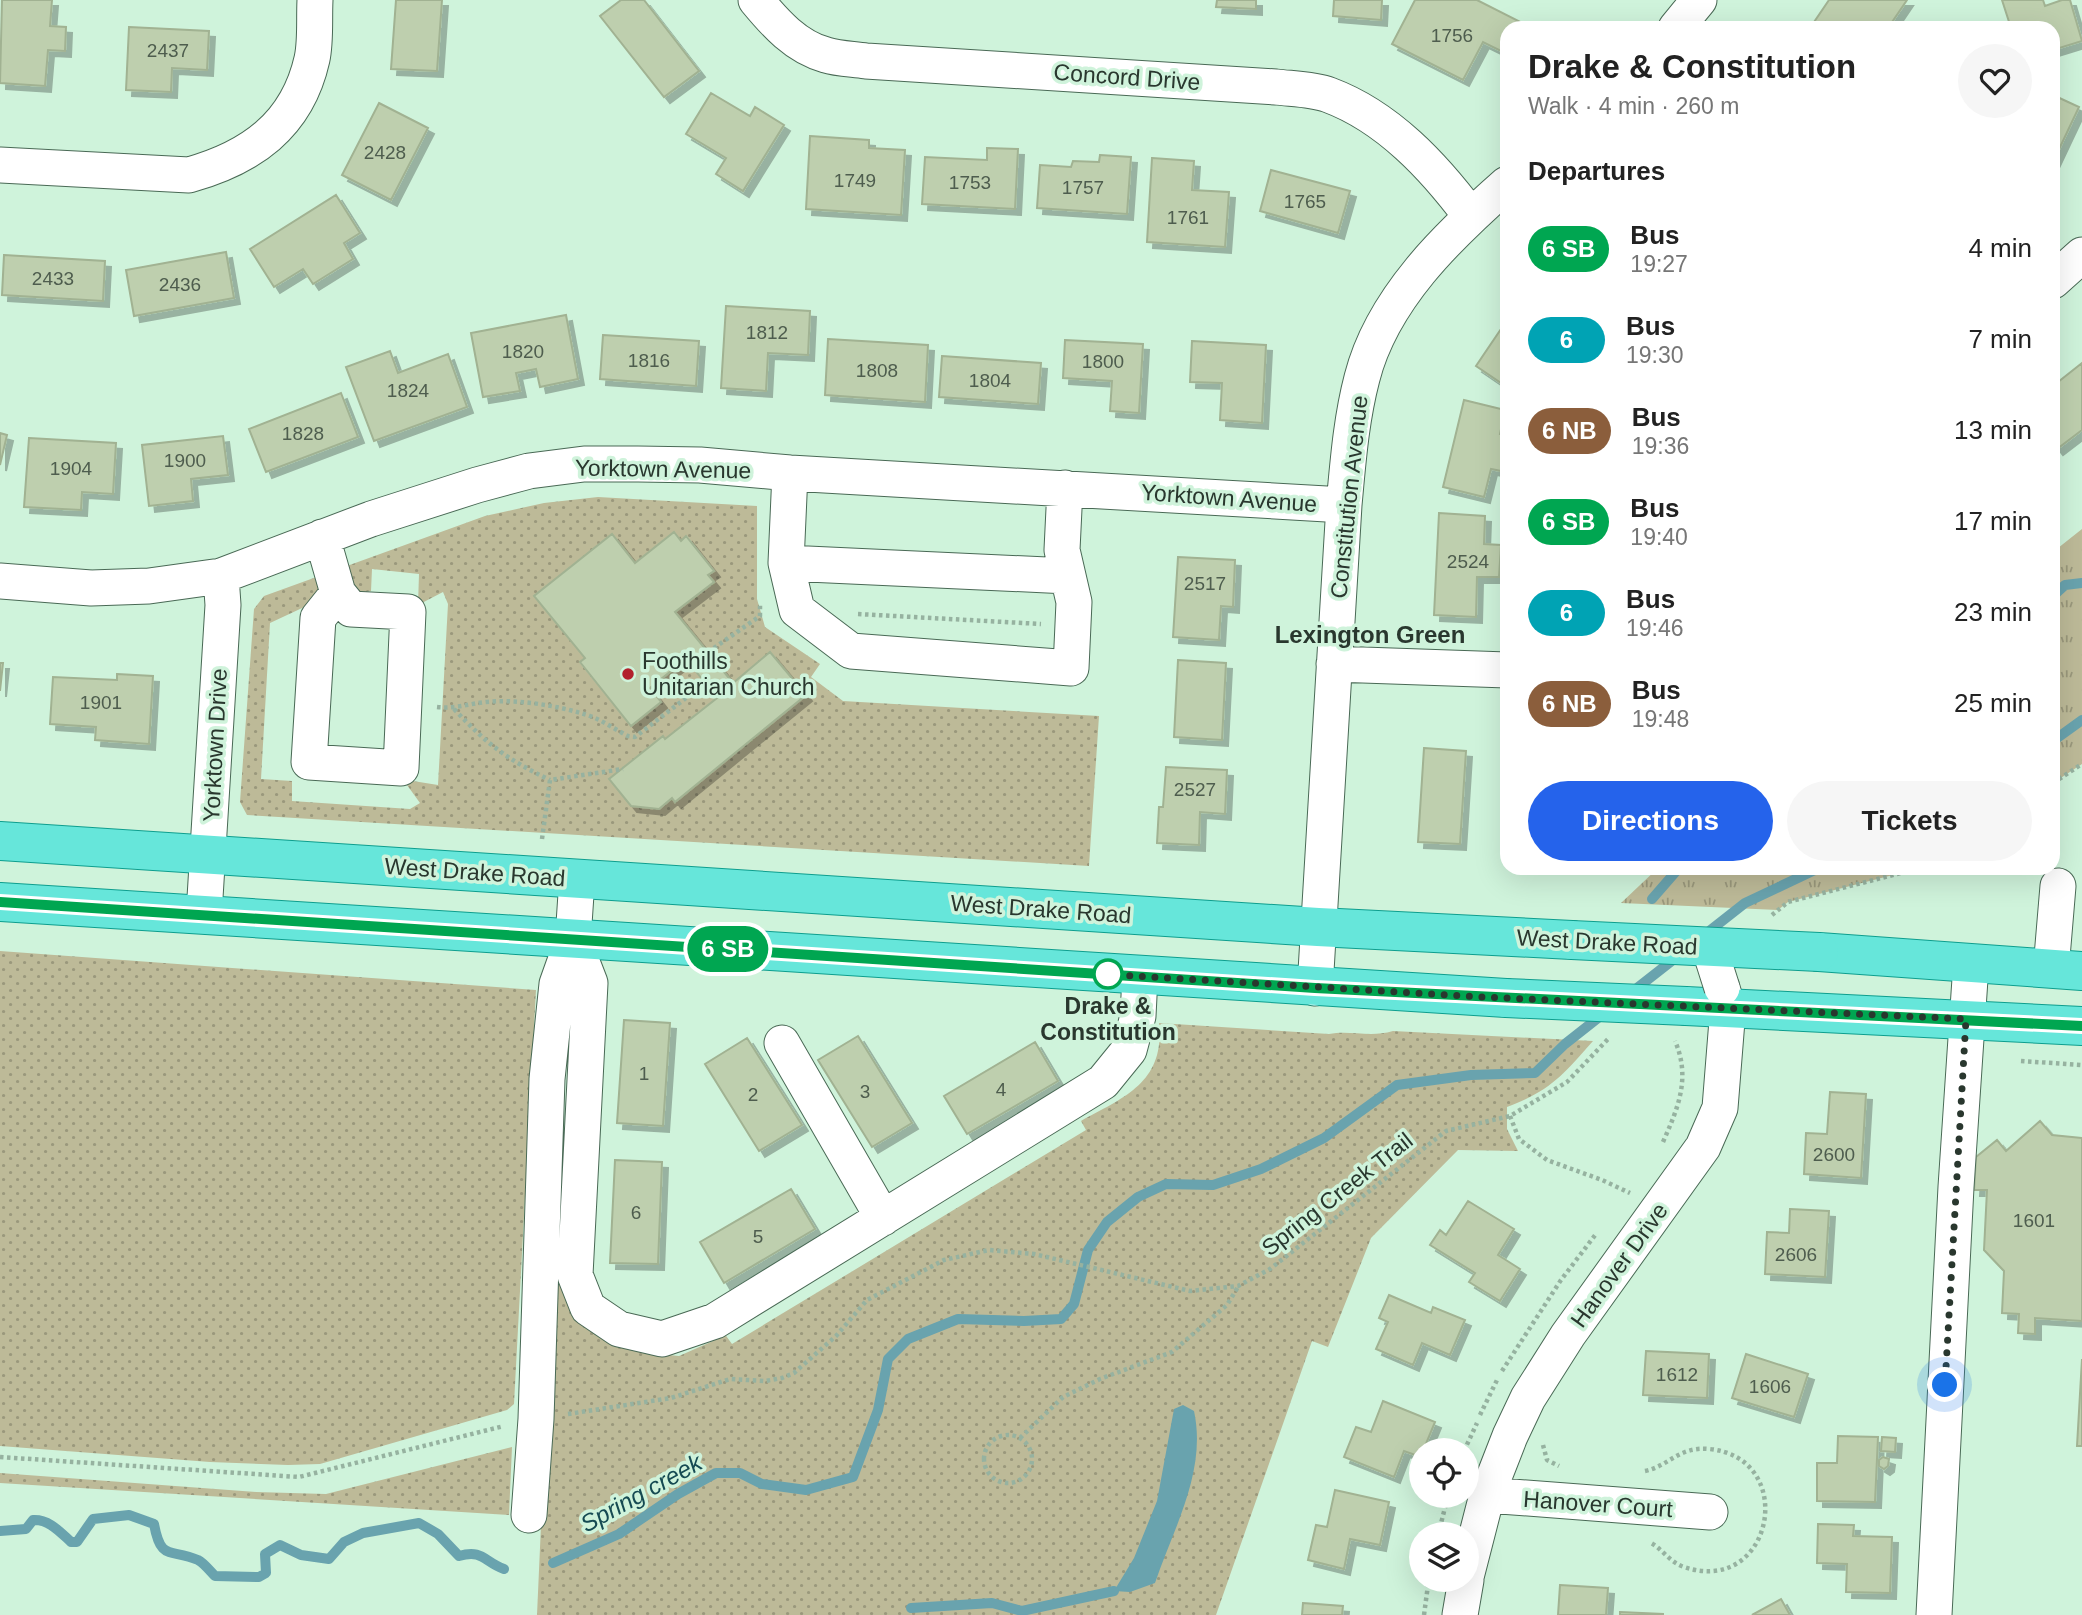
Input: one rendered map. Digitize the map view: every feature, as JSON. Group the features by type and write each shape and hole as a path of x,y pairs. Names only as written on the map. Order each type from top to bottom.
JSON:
{"main road":[{"name":"West Drake Road","path":"0,841 1318,927 1819,952 2066,970"},
{"path":"0,902 1315,988 1506,998 1676,1021 1725,998 2082,1026"}],"street":[{"path":"0,164 189,175 219,167 247,153 271,133 291,109 303,88 312,58 316,0"},
{"name":"Concord Drive","path":"756,0 776,24 796,41 825,55 866,61 1276,87 1326,93 1362,109 1389,129 1446,183 1470,215"},
{"path":"1682,21 1699,0"},
{"name":"Constitution Avenue","path":"1315,988 1344,505 1351,428 1362,376 1376,341 1403,291 1434,252 1470,215 1500,190"},
{"path":"2060,275 2082,255"},
{"name":"Yorktown Avenue","path":"0,581 91,588 149,586 221,576 371,519 463,489 529,471 584,464 700,465 1344,505"},
{"path":"790,472 786,563 797,610 851,651 1071,668 1074,603 1062,550 1065,488"},
{"path":"322,537 338,593 351,609 408,612 401,768 309,762 318,618 338,593"},
{"path":"786,563 1068,576"},
{"name":"Yorktown Drive","path":"204,914 223,606 221,576"},
{"path":"1334,664 1500,670"},
{"path":"529,1515 536,1419 547,1079 557,984 573,939 578,879"},
{"path":"2058,886 2066,970"},
{"path":"573,939 590,983 575,1275 588,1308 618,1329 662,1339 715,1321 1103,1082 1129,1050 1138,1016 1140,976"},
{"name":"Hanover Drive","path":"1479,1524 1487,1495 1528,1398 1568,1335 1703,1147 1715,1122 1720,1108 1725,998 1709,947"},
{"path":"1934,1615 1971,964"},
{"path":"782,1042 883,1218"},
{"name":"Hanover Court","path":"1487,1495 1710,1512"},
{"name":"Hanover Drive","path":"1460,1615 1464,1592"}],"path":[{"path":"708,652 760,616 760,595"},
{"path":"853,614 1053,625"},
{"path":"404,704 454,709 485,702 514,702 553,707 586,714 628,737 635,737 686,698"},
{"path":"454,709 482,739 513,763 550,780 623,769"},
{"path":"2060,778 2082,764"},
{"path":"542,839 550,780"},
{"path":"1788,902 1893,875"},
{"path":"1661,1147 1680,1103 1682,1056 1675,1039 1676,1021"},
{"name":"Spring Creek Trail","path":"1069,1262 1189,1291 1238,1286 1270,1269 1446,1131 1510,1116 1567,1082 1602,1044"},
{"path":"2014,1060 2082,1065"},
{"path":"1510,1116 1519,1139 1547,1160 1602,1180 1660,1208"},
{"path":"1622,1201 1635,1184"},
{"path":"1470,1438 1492,1388 1526,1332 1601,1227"},
{"path":"1020,1438 1063,1397 1100,1379 1172,1352 1227,1305 1238,1286"},
{"path":"1004,1434 1020,1438 1031,1450 1031,1467 1020,1480 1004,1483 997,1481 990,1476 983,1462 986,1447 1004,1434"},
{"path":"1543,1443 1547,1461 1561,1467"},
{"path":"1635,1471 1647,1472 1691,1449 1725,1452 1739,1459 1753,1472 1762,1486 1766,1502 1762,1534 1754,1549 1740,1562 1723,1569 1683,1567 1654,1544 1643,1539"}],"green space":[{"path":"598,497 757,506 757,599 765,627 820,664 811,677 843,701 1099,716 1089,866 247,815 240,802 254,609 264,596 485,516 544,503","holes":["674,532 681,541 687,536 714,570 708,575 714,582 675,612 733,683 672,798 659,809 631,806 610,780 717,698 686,659 650,688 661,702 631,726 580,663 585,658 535,597 635,563","372,569 419,574 418,605 443,592 448,604 438,785 413,781 407,785 420,803 410,809 292,801 292,781 261,779 270,623 315,602 371,591"]},
{"path":"2082,529 2082,764 2060,778 2060,546"},
{"path":"1651,875 1893,875 1788,902 1778,910 1621,903"},
{"path":"0,951 536,990 514,1404 507,1410 320,1464 210,1462 0,1446"},
{"path":"1159,1023 1329,1034 1376,1034 1393,1031 1593,1041 1555,1081 1534,1095 1507,1107 1507,1129 1518,1151 1458,1150 1371,1238 1328,1347 1312,1341 1216,1615 537,1615 553,1256 599,1334 639,1352 679,1356 713,1341 724,1333 732,1344 1086,1130 1081,1121 1127,1095 1149,1074 1156,1060"},
{"path":"512,1447 509,1515 0,1483 0,1473 256,1492 326,1494"}],"water":[{"path":"1183,1405 1194,1411 1197,1433 1192,1477 1179,1520 1155,1583 1130,1592 1114,1591 1134,1558 1157,1501 1174,1409"}],"building":[{"path":"2,0 52,0 50,26 66,27 65,51 48,50 45,86 0,83"},
{"path":"396,0 442,0 437,71 391,69"},
{"path":"621,0 644,0 699,71 664,97 600,16"},
{"path":"1217,0 1256,0 1256,9 1216,7"},
{"path":"1334,0 1382,0 1381,20 1333,16"},
{"path":"1415,0 1477,0 1518,21 1500,21 1500,50 1483,42 1463,80 1392,44"},
{"path":"1829,0 1907,0 1893,21 1815,21"},
{"path":"2002,0 2043,0 2045,6 2070,0 2082,41 2060,48 2060,21 2009,21"},
{"path":"129,27 209,31 207,70 172,68 171,92 126,90"},
{"path":"711,93 750,116 755,107 784,125 743,191 716,174 726,158 686,134"},
{"path":"2060,98 2079,107 2060,147"},
{"path":"379,103 428,128 391,200 342,175"},
{"path":"810,136 869,140 869,148 905,150 901,215 806,209"},
{"path":"987,148 1018,149 1015,209 922,204 925,157 987,160"},
{"path":"1100,155 1131,157 1127,214 1037,208 1040,165 1071,167 1073,161 1099,162"},
{"path":"1152,158 1194,161 1192,190 1229,192 1225,247 1147,242"},
{"path":"1271,170 1350,191 1338,233 1260,211"},
{"path":"336,195 360,233 344,243 353,259 313,284 303,269 274,287 250,249"},
{"path":"226,252 234,298 134,316 126,270"},
{"path":"4,255 105,261 103,301 2,295"},
{"path":"726,306 810,311 808,355 768,353 766,391 721,388"},
{"path":"566,315 578,379 540,387 536,369 516,373 520,391 483,397 471,333"},
{"path":"1500,330 1500,382 1476,366"},
{"path":"603,335 699,341 696,386 600,379"},
{"path":"828,339 928,345 925,402 825,395"},
{"path":"1065,340 1143,344 1139,413 1110,411 1112,381 1063,378"},
{"path":"1192,341 1266,345 1262,423 1220,420 1222,383 1190,382"},
{"path":"390,351 398,373 448,354 467,407 374,441 346,367"},
{"path":"942,356 1041,363 1038,404 939,397"},
{"path":"2082,363 2082,430 2060,447 2060,380"},
{"path":"341,393 358,437 266,472 249,429"},
{"path":"1464,400 1500,409 1500,471 1491,469 1484,497 1443,487"},
{"path":"0,433 7,435 0,465"},
{"path":"223,436 228,475 191,479 193,501 149,506 142,445"},
{"path":"29,438 116,443 113,494 82,492 81,510 24,507"},
{"path":"1439,513 1485,516 1484,544 1500,545 1499,577 1477,577 1476,617 1434,615"},
{"name":"Foothills Unitarian Church","path":"674,532 681,541 686,536 714,571 708,575 714,582 675,612 733,683 770,652 806,695 675,802 672,798 659,809 631,806 609,779 717,698 686,659 650,688 661,702 631,726 580,662 585,658 534,596 612,534 635,563"},
{"path":"1178,557 1235,560 1233,607 1221,606 1219,640 1173,637"},
{"path":"1178,660 1226,663 1222,740 1174,737"},
{"path":"0,663 3,663 0,691"},
{"path":"117,674 153,676 149,744 95,740 96,727 50,724 53,677 117,680"},
{"path":"1424,748 1466,751 1460,844 1418,842"},
{"path":"1166,767 1227,770 1225,814 1200,812 1199,845 1157,843 1159,807 1163,807"},
{"path":"624,1020 670,1023 663,1126 617,1123"},
{"path":"858,1036 912,1123 872,1147 818,1060"},
{"path":"747,1038 802,1125 759,1151 705,1064"},
{"path":"1035,1042 1058,1081 967,1134 944,1096"},
{"path":"1830,1092 1866,1094 1861,1178 1804,1174 1806,1133 1827,1134"},
{"path":"2040,1121 2052,1135 2082,1138 2082,1321 2035,1318 2035,1334 2018,1333 2019,1314 2002,1313 2004,1271 1984,1250 1987,1190 1974,1190 1976,1157 1997,1140 2006,1151"},
{"path":"615,1160 662,1162 658,1264 610,1263"},
{"path":"791,1189 815,1229 724,1283 700,1242"},
{"path":"1468,1201 1514,1229 1498,1255 1520,1269 1500,1301 1469,1282 1475,1273 1430,1245 1440,1230 1446,1235"},
{"path":"1790,1209 1829,1211 1825,1277 1765,1274 1767,1232 1789,1233"},
{"path":"1389,1295 1431,1313 1433,1307 1465,1320 1450,1355 1422,1343 1413,1365 1376,1349 1388,1322 1379,1318"},
{"path":"1646,1351 1709,1354 1707,1398 1643,1395"},
{"path":"1746,1354 1808,1374 1794,1417 1732,1398"},
{"path":"2082,1359 2082,1446 2077,1446"},
{"path":"1383,1401 1435,1422 1428,1438 1409,1438 1409,1453 1404,1451 1394,1477 1344,1457 1356,1427 1371,1432"},
{"path":"1838,1436 1878,1437 1875,1502 1817,1501 1817,1463 1837,1463"},
{"path":"1882,1437 1896,1438 1895,1452 1881,1451"},
{"path":"1883,1457 1889,1459 1888,1466 1884,1469 1879,1466 1879,1460"},
{"path":"1335,1490 1389,1502 1380,1545 1350,1539 1344,1569 1308,1560 1316,1525 1327,1527"},
{"path":"1818,1524 1854,1525 1853,1536 1892,1537 1890,1593 1846,1592 1847,1564 1817,1563"},
{"path":"1560,1585 1608,1588 1606,1615 1558,1615"},
{"path":"1781,1599 1790,1615 1752,1615"},
{"path":"1303,1603 1343,1606 1342,1615 1302,1615"},
{"path":"1620,1612 1663,1614 1663,1615 1620,1615"}],"waterway":[{"path":"2060,590 2065,585 2082,583"},
{"name":"Spring creek","path":"2060,736 2082,720"},
{"path":"1652,899 1673,875"},
{"name":"Spring creek","path":"1703,936 1745,903 1804,875"},
{"name":"Spring creek","path":"1632,992 1678,956"},
{"name":"Spring creek","path":"553,1563 619,1534 678,1494 716,1473 740,1473 762,1484 806,1490 853,1477 878,1410 888,1359 908,1339 958,1319 1061,1319 1074,1304 1088,1250 1107,1222 1138,1197 1166,1184 1213,1185 1261,1169 1324,1138 1397,1085 1471,1075 1535,1073 1565,1044 1603,1014"},
{"name":"Spring creek","path":"0,1531 26,1529 33,1520 39,1520 54,1527 71,1542 77,1542 93,1519 129,1515 154,1524 160,1544 168,1552 198,1560 215,1576 259,1577 266,1573 265,1554 280,1545 301,1555 329,1559 344,1542 363,1533 419,1523 438,1534 459,1556 479,1555 504,1569"},
{"path":"911,1608 992,1603 1022,1611 1114,1591"}],"bus line":[{"path":"0,902 1315,988 2082,1026"}],"place":[{"name":"Foothills Unitarian Church","path":"628,674"},
{"name":"Drake & Constitution","path":"1108,974"}],"district":[{"name":"Lexington Green","path":"1370,634"}],"route":[{"path":"1108,974 1100,974 1483,997 1966,1019 1945,1385"}]}
